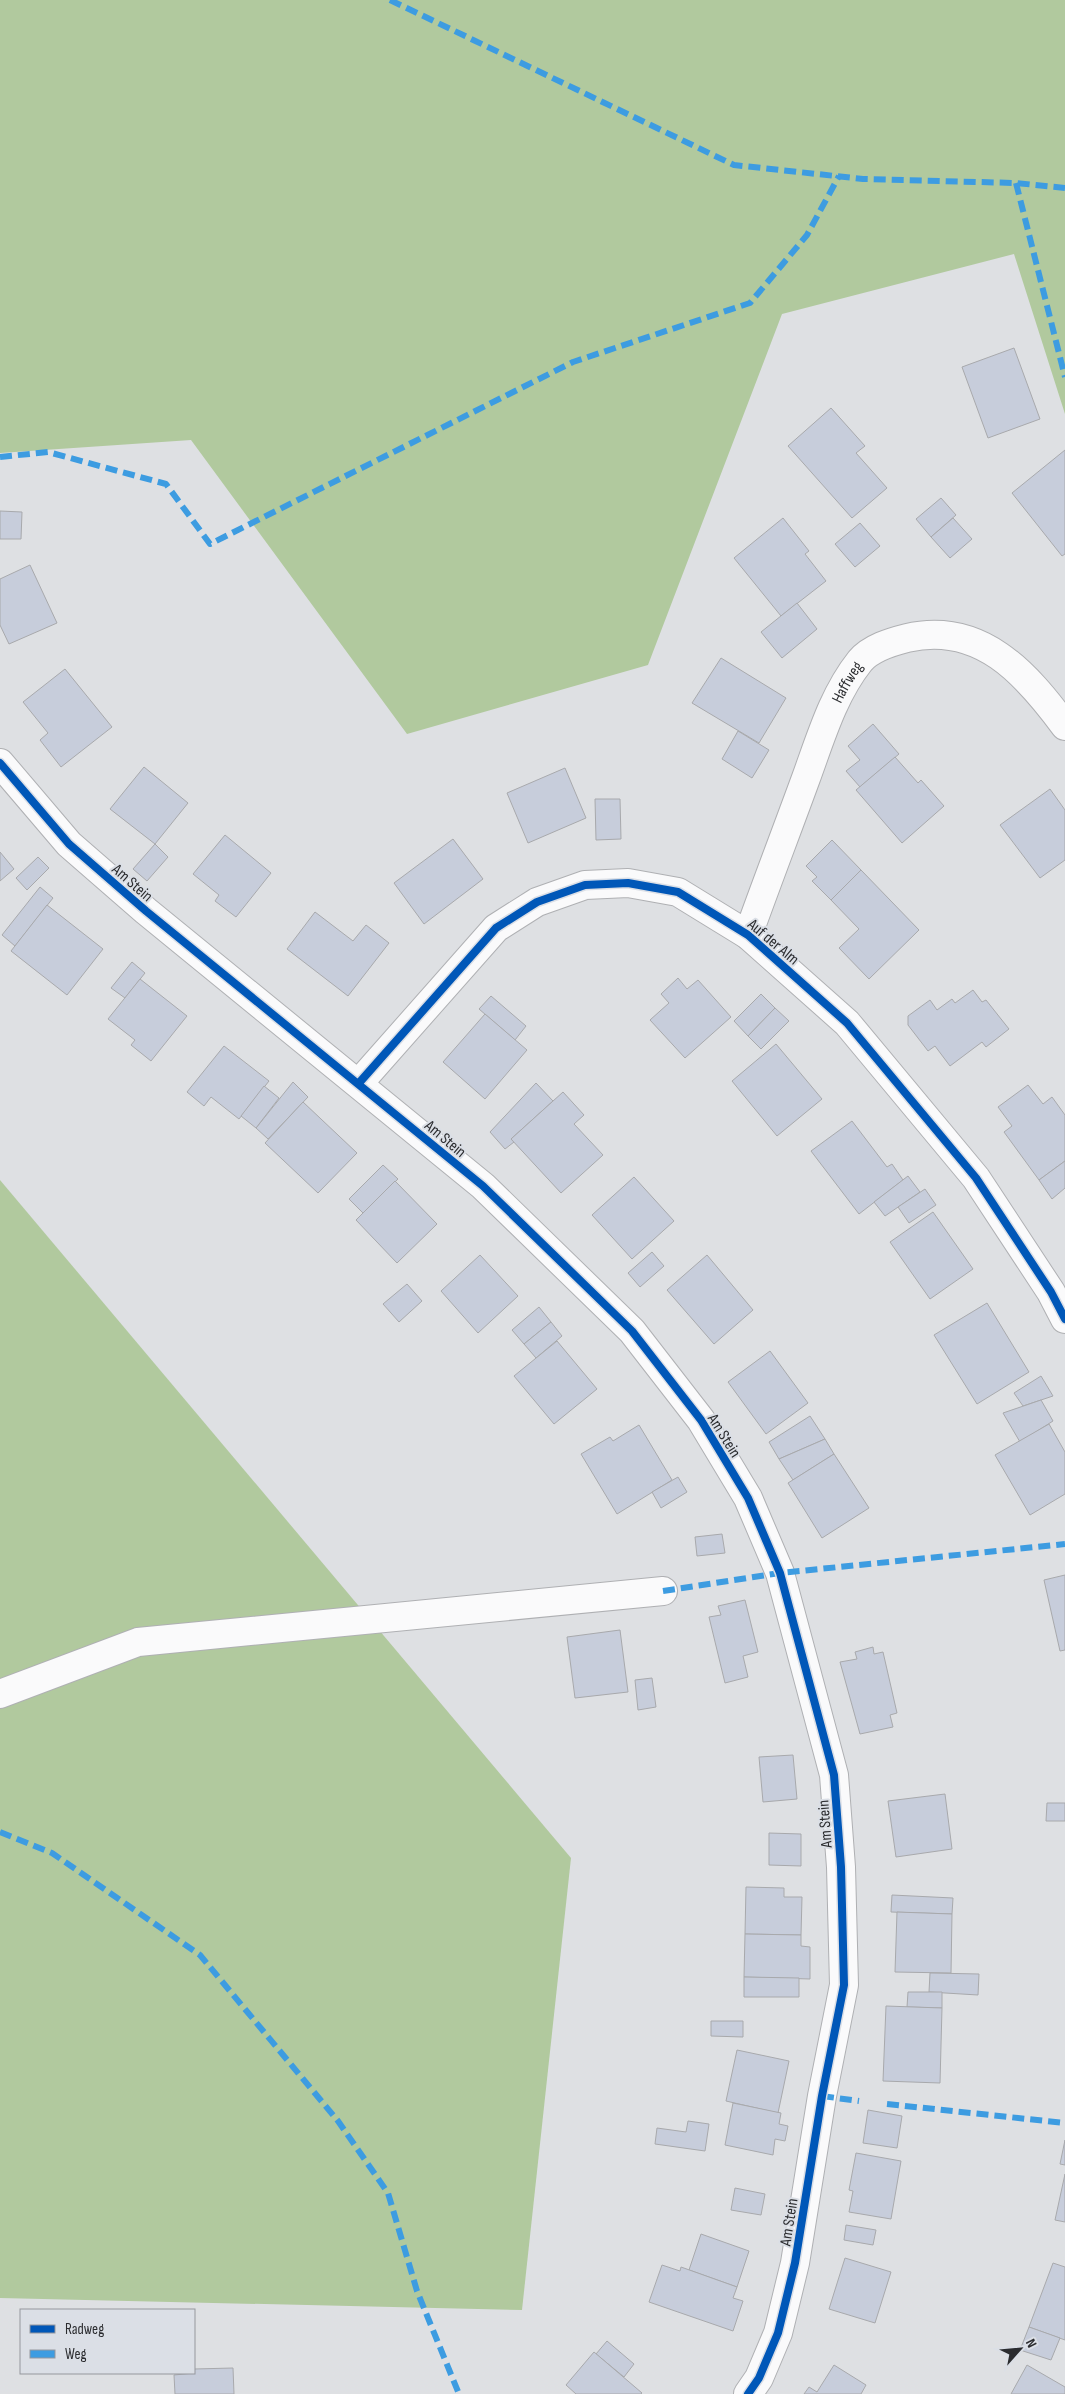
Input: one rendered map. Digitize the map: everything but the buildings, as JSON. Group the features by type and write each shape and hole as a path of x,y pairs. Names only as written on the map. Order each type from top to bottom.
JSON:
{"street":[{"name":"Haffweg","path":"748,934 836,698 862,660 888,642 921,635 957,636 989,648 1018,671 1046,701 1065,726"},
{"name":"Am Stein","path":"0,763 68,844 146,911 484,1186 632,1331 710,1435 748,1498 780,1574 813,1687 834,1775 841,1867 844,1985 822,2096 795,2263 783,2316 763,2369 748,2394"},
{"name":"Auf der Alm","path":"359,1083 496,928 537,902 585,885 628,883 678,892 748,934 847,1023 976,1178 1051,1292 1065,1319"},
{"path":"0,1694 138,1642 662,1590"}],"green space":[{"path":"0,0 1065,0 1065,414 1014,254 782,314 648,665 407,734 191,440 0,453"},
{"path":"0,1180 571,1858 522,2310 0,2298"}],"marked path":[{"path":"390,0 734,165 863,179 1016,183 1065,188"},
{"path":"0,457 48,452 166,484 210,544 573,362 750,303 807,235 839,176"},
{"path":"1016,183 1065,377"},
{"path":"663,1591 780,1573 1065,1544"},
{"path":"0,1832 52,1853 200,1955 338,2121 388,2193 417,2291 459,2394"},
{"path":"822,2096 859,2101"},
{"path":"887,2104 1065,2123"}],"cycle path":[{"path":"0,763 69,844 146,911 483,1186 632,1331 701,1420 748,1498 780,1573 834,1775 841,1867 844,1985 822,2096 795,2263 778,2333 759,2378 748,2394"},
{"path":"359,1083 496,928 537,902 585,885 628,883 678,892 748,935 847,1023 976,1178 1051,1292 1065,1319"}]}
